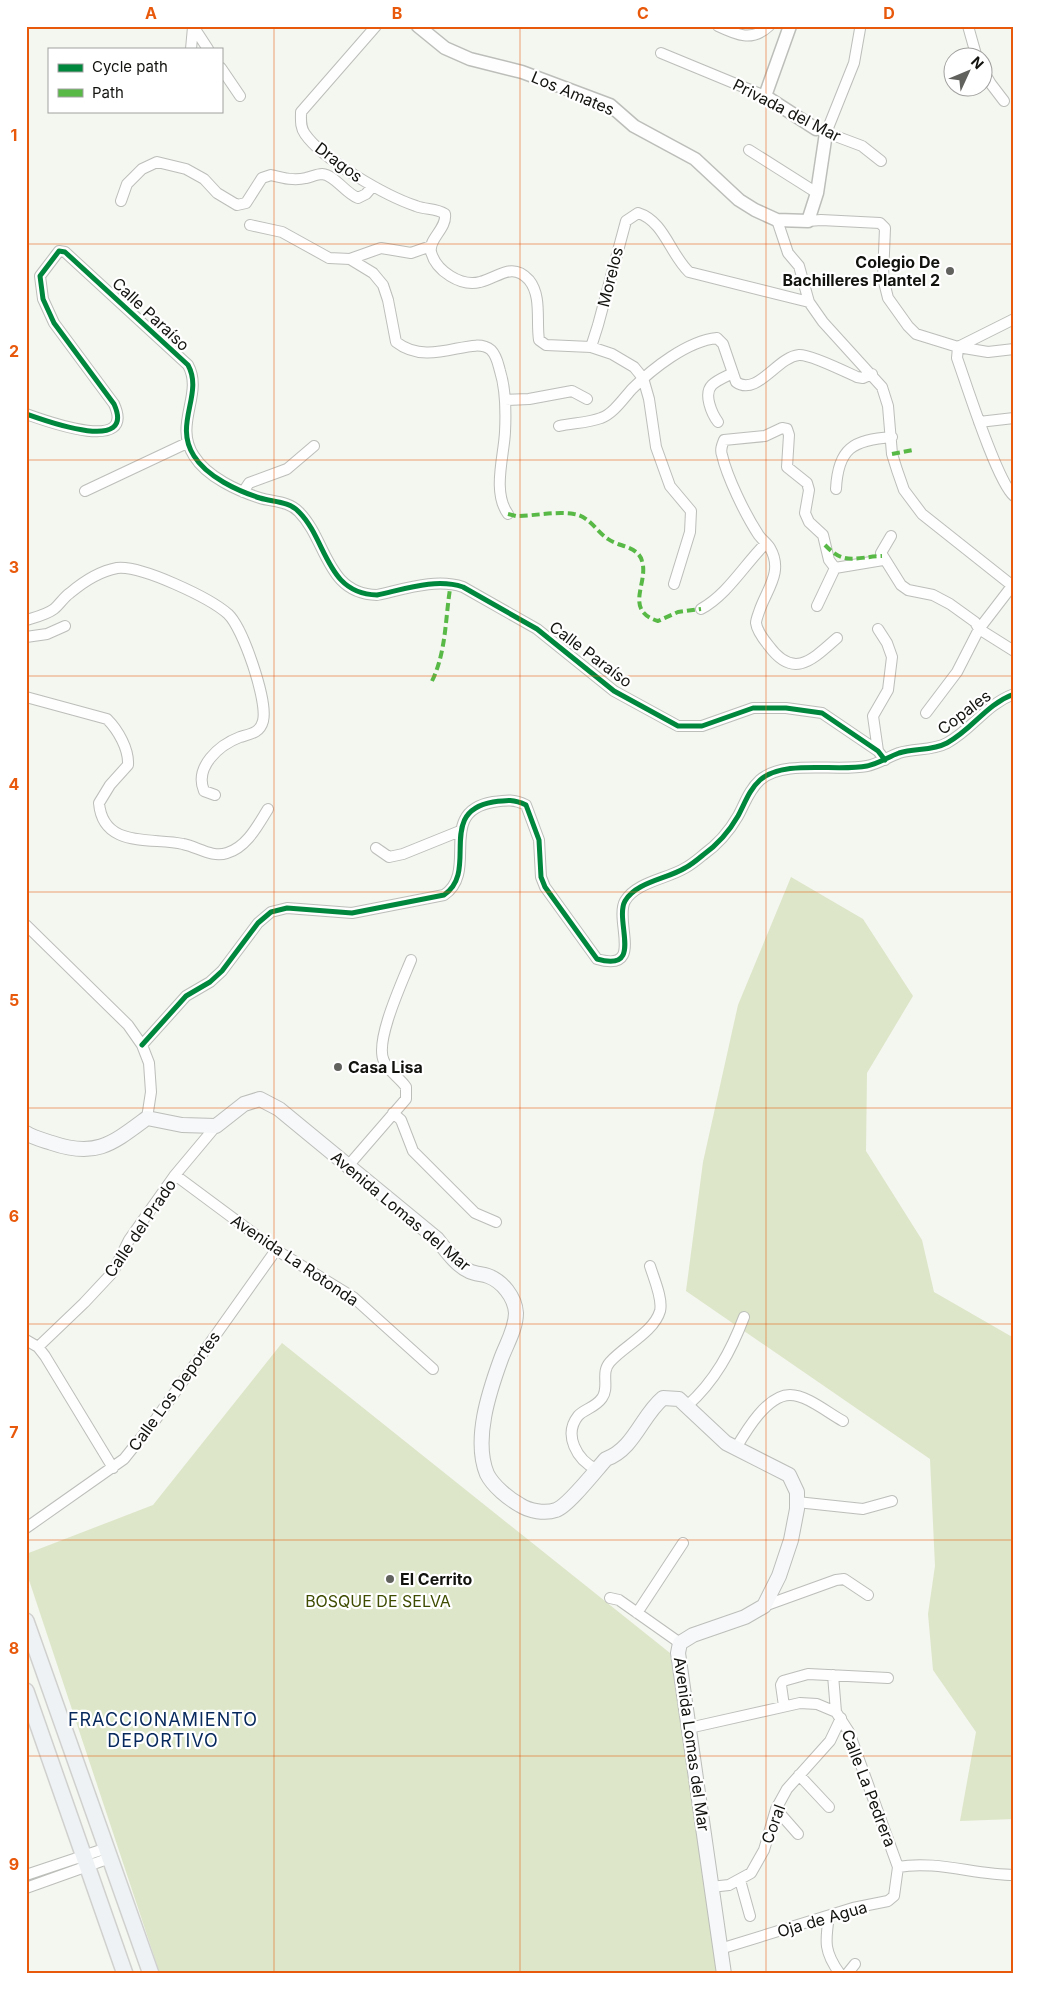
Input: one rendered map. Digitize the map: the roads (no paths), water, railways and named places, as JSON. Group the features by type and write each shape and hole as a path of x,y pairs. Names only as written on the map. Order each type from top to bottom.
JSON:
{"main road":[{"name":"Avenida Lomas del Mar","path":"216,1126 244,1104 260,1099 279,1108 437,1239 469,1271 490,1276 505,1286 512,1298 516,1313 485,1415 482,1449 488,1475 510,1500 527,1510 556,1510 565,1504 596,1469 632,1438 663,1398 679,1399 726,1443 789,1475 797,1492 791,1540 779,1576 764,1606 745,1617 693,1635 680,1643 678,1661 724,1974"},
{"path":"26,1134 69,1149 94,1150 120,1138 147,1118 182,1125 216,1126"},
{"path":"26,1621 151,1974"},
{"path":"26,1691 125,1974"}],"street":[{"name":"Dragos","path":"376,26 302,112 300,122 304,133 316,145 348,171 372,187 417,207 439,210 445,214 446,221 431,246"},
{"name":"Los Amates","path":"418,26 445,48 470,59 522,72 615,108 634,126 695,159 739,200 777,220 880,223 885,228 883,278 888,298 916,334 958,347 988,352 1014,349"},
{"path":"718,26 739,36 760,34 768,26"},
{"path":"765,96 790,26"},
{"path":"968,26 974,48"},
{"path":"191,48 193,27"},
{"path":"193,27 207,48"},
{"path":"808,221 818,193 821,131 854,63 860,29"},
{"name":"Privada del Mar","path":"661,53 765,96 821,131 862,146 881,161"},
{"path":"222,69 240,96"},
{"path":"992,84 1004,102"},
{"path":"749,150 818,193"},
{"path":"122,201 127,184 142,169 157,162 186,169 204,179 216,192 237,205 246,203 262,178 271,175 286,180 304,179 322,174 333,178 348,194 358,198 366,194 372,187"},
{"name":"Morelos","path":"591,346 623,229 626,221 638,213 648,216 660,230 682,265 689,272 809,302"},
{"path":"777,220 788,253 799,266 809,302 823,322 882,387 888,406 892,454 897,470 913,504 922,514 1013,586 979,630 957,672 926,713"},
{"path":"250,225 282,232 329,258 350,259 381,248 411,253 431,246 434,261 455,280 479,283 506,271 516,271 529,280 538,299 537,326 539,340 546,345 591,346 612,354 634,367 643,378 649,399 656,447 670,486 691,511 690,532 674,584"},
{"name":"Calle Paraíso","path":"26,414 80,431 99,432 110,429 116,422 119,414 114,404 54,324 43,299 40,276 58,251 65,252 188,365 192,374 193,386 185,429 187,443 194,457 203,468 242,492 284,503 297,510 310,524 320,549 335,574 351,588 368,595 377,595 440,583 451,583 463,587 537,628 614,690 678,726 702,726 753,708 786,708 822,713 878,750"},
{"path":"350,259 373,273 383,284 396,342 407,351 424,354 479,345 490,350 498,360 505,400 505,433 500,484 504,509 508,514"},
{"path":"1014,319 958,347 957,358 979,422 1000,473 1014,496"},
{"path":"559,426 601,418 610,413 643,378 673,355 709,339 717,338 723,344 736,382 741,385 752,385 787,359 800,354 857,377 863,378 872,374"},
{"path":"718,422 710,410 710,388 713,384 733,373"},
{"path":"505,400 529,399 572,391 587,399"},
{"path":"979,422 1014,418"},
{"path":"835,568 830,560 822,535 809,522 804,513 809,490 807,483 787,467 789,435 787,429 782,428 765,436 724,440 721,453 734,486 758,535 771,549 777,570 774,580 764,595 756,622 761,635 775,654 792,664 803,664 811,661 837,638"},
{"path":"836,489 837,469 845,454 856,444 870,438 892,436"},
{"path":"85,491 187,443"},
{"path":"242,492 249,483 287,469 314,446"},
{"path":"891,536 883,547 883,558 900,585 908,590 933,595 950,604 975,622 979,630 1014,651"},
{"path":"701,609 716,601 746,563 766,543"},
{"path":"835,568 883,558"},
{"path":"26,620 54,609 70,593 97,575 118,568 147,572 208,601 229,615 242,639 259,682 264,714 263,722 258,730 232,741 210,757 205,764 200,782 204,791 215,795"},
{"path":"817,606 835,568"},
{"path":"26,637 47,634 65,626"},
{"path":"878,629 887,643 892,657 888,690 873,716 878,750 885,760"},
{"name":"Copales","path":"460,831 470,813 486,804 514,799 526,805 539,840 541,877 550,896 597,959 609,962 618,960 624,954 625,942 622,909 626,900 634,892 684,869 706,854 731,827 749,793 760,780 773,772 790,768 834,769 868,766 900,753 935,748 947,743 997,700 1014,694"},
{"path":"27,701 107,719 115,727 124,746 128,765 110,784 99,803 103,818 122,836 135,840 181,843 212,854 227,854 244,843 268,809"},
{"path":"142,1045 186,996 210,982 222,971 258,923 272,912 287,908 352,913 444,895 451,891 461,868 460,831 403,854 388,857 376,848"},
{"path":"26,925 128,1025 142,1045 149,1064 150,1092 147,1118"},
{"path":"348,1166 406,1099 406,1087 383,1060 381,1051 386,1022 412,960"},
{"path":"393,1113 401,1120 412,1151 475,1213 496,1222"},
{"name":"Calle del Prado","path":"38,1347 113,1272 129,1240 175,1175 216,1126"},
{"name":"Avenida La Rotonda","path":"175,1175 276,1250 353,1297 434,1369"},
{"name":"Calle Los Deportes","path":"26,1528 124,1459 156,1420 276,1250"},
{"path":"596,1469 587,1465 576,1452 571,1430 579,1415 594,1408 604,1396 605,1368 634,1339 647,1331 656,1320 661,1309 650,1266"},
{"path":"687,1406 706,1389 732,1347 744,1317"},
{"path":"26,1340 38,1347 113,1468"},
{"path":"736,1448 752,1421 768,1406 790,1395 802,1398 842,1421"},
{"path":"797,1502 862,1509 892,1501"},
{"path":"637,1612 683,1544"},
{"path":"764,1606 836,1580 844,1579 868,1595"},
{"path":"610,1598 619,1600 680,1643"},
{"path":"784,1706 780,1688 783,1681 808,1674 888,1678"},
{"path":"834,1675 838,1715"},
{"path":"689,1728 800,1703 817,1704 838,1715"},
{"name":"Coral","path":"711,1887 729,1885 740,1880 751,1873 758,1864 776,1809 799,1775 830,1741 838,1715"},
{"name":"Calle La Pedrera","path":"838,1715 849,1732 876,1801 898,1867"},
{"path":"799,1775 829,1806"},
{"path":"776,1809 798,1834"},
{"path":"26,1875 109,1853"},
{"path":"26,1888 84,1861"},
{"path":"898,1867 913,1864 995,1875 1014,1875"},
{"name":"Oja de Agua","path":"720,1949 829,1916 888,1902 894,1896 898,1867"},
{"path":"740,1880 750,1916"},
{"path":"829,1916 825,1942 831,1961 840,1974"},
{"path":"848,1974 854,1964"}],"place":[{"name":"Colegio De Bachilleres Plantel 2","path":"950,271"},
{"name":"Casa Lisa","path":"338,1067"},
{"name":"El Cerrito","path":"390,1579"}],"district":[{"name":"FRACCIONAMIENTO DEPORTIVO","path":"163,1729"}],"park label":[{"name":"BOSQUE DE SELVA","path":"378,1601"}]}
